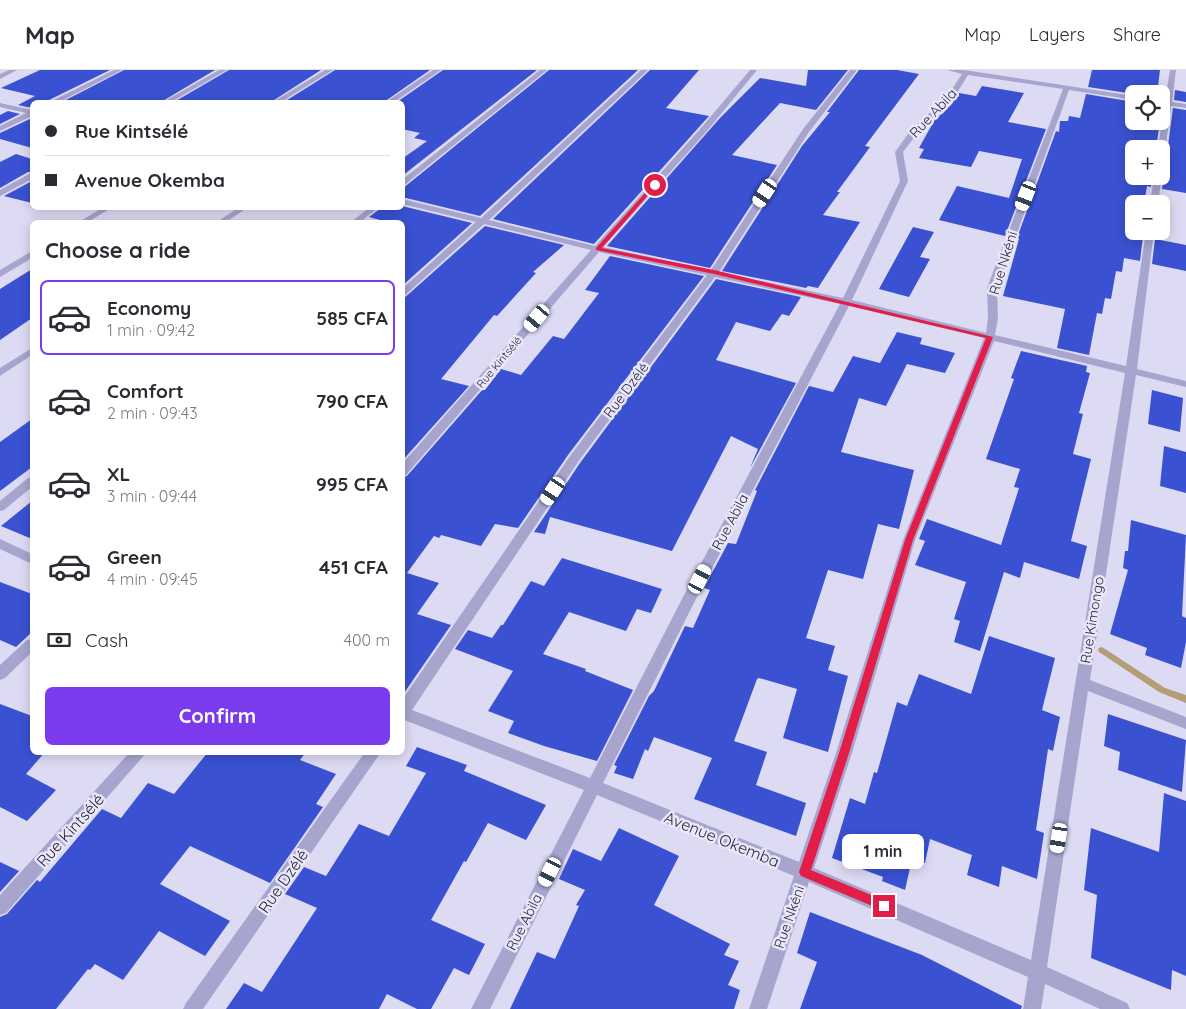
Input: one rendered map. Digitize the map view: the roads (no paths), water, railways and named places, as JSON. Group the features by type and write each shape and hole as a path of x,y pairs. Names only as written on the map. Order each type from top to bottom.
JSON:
{"street":[{"path":"0,77 14,70"},
{"path":"58,100 119,70"},
{"path":"171,100 224,70"},
{"path":"280,100 330,70"},
{"path":"393,100 438,70"},
{"path":"405,182 544,70"},
{"path":"405,292 645,70"},
{"name":"Rue Kintsélé","path":"405,469 435,438 550,303 754,70"},
{"name":"Rue Dzélé","path":"405,709 574,459 714,272 806,131 854,70"},
{"path":"950,70 1125,97"},
{"path":"1169,85 1173,70"},
{"name":"Rue Abila","path":"480,1009 690,596 846,302 904,181 899,152 916,129 947,102 966,73"},
{"name":"Rue Nkéni","path":"758,1009 844,753 909,540 990,337 993,318 992,288 1067,87"},
{"path":"1170,104 1186,106"},
{"path":"0,105 30,112"},
{"path":"0,129 30,113"},
{"path":"0,193 30,177"},
{"path":"405,202 598,249 714,272 846,302 1186,384"},
{"path":"86,220 104,210"},
{"path":"224,220 240,210"},
{"path":"359,220 371,210"},
{"name":"Rue Kimongo","path":"1032,1009 1131,371 1149,240"},
{"path":"0,274 30,255"},
{"path":"0,373 30,352"},
{"path":"0,507 30,483"},
{"path":"0,544 30,558"},
{"path":"0,674 30,646"},
{"path":"1083,683 1186,723"},
{"name":"Avenue Okemba","path":"405,713 593,786 804,872 1122,1009"},
{"name":"Rue Kintsélé","path":"0,907 137,755"},
{"name":"Rue Dzélé","path":"192,1009 372,755"}],"waterway":[{"path":"1102,650 1162,690 1186,699"}]}
